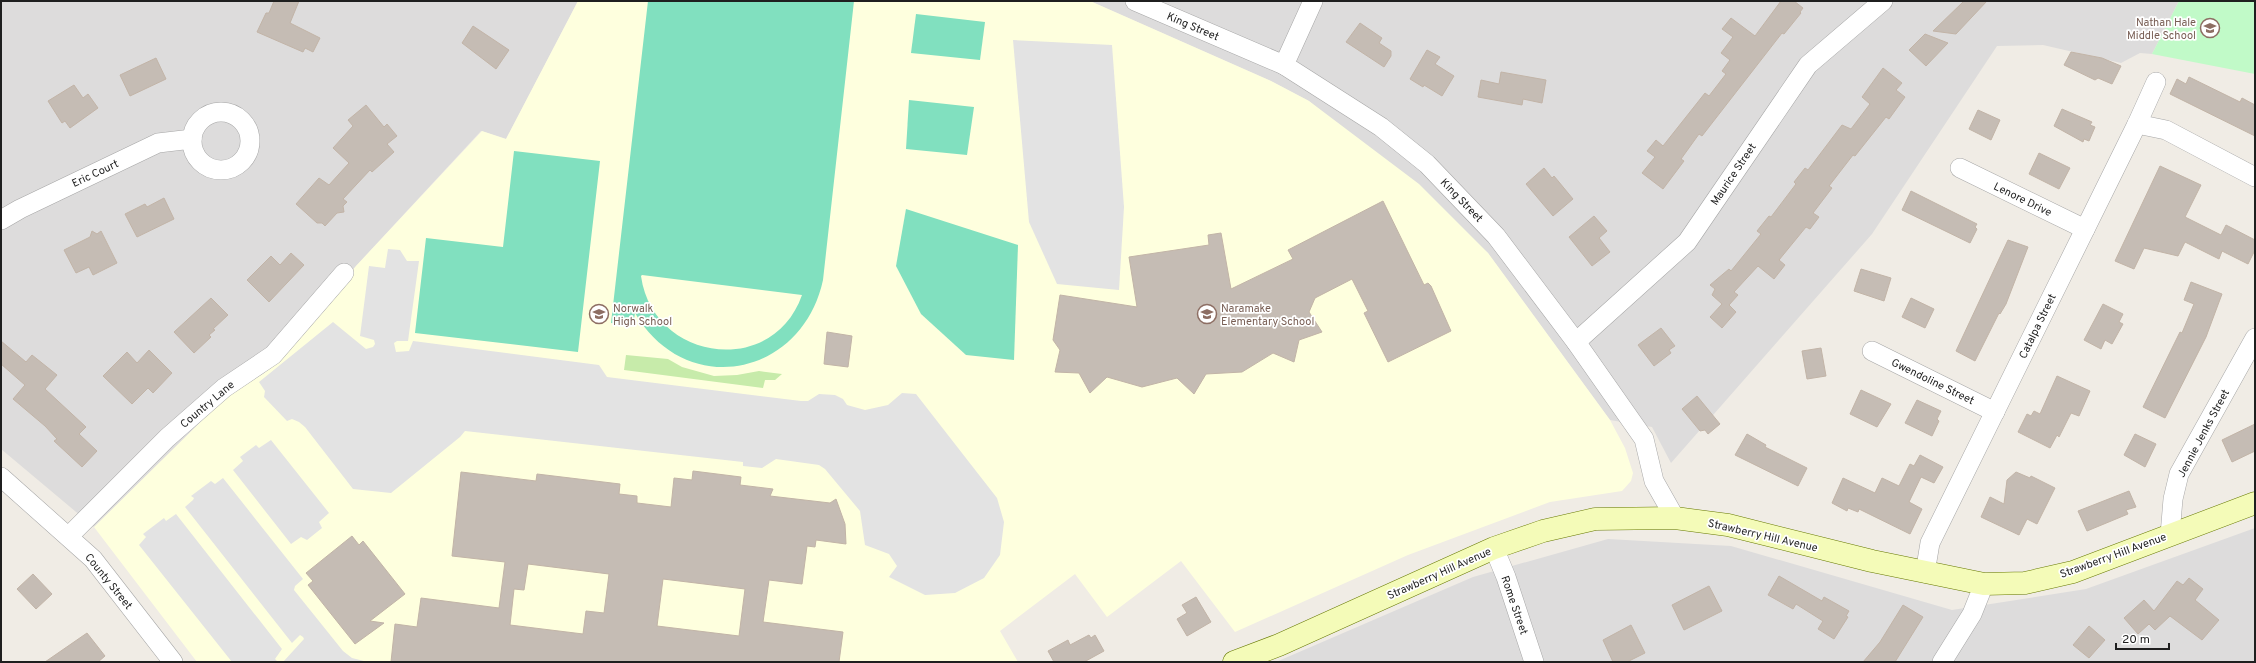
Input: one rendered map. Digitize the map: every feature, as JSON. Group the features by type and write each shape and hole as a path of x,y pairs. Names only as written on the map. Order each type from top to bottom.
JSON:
{"main road":[{"name":"Strawberry Hill Avenue","path":"1234,662 1279,645 1494,548 1543,531 1595,519 1675,518 1728,525 1925,572 1984,584 2025,583 2073,572 2255,503"}],"street":[{"name":"King Street","path":"1135,1 1284,65 1381,127 1427,164 1496,236 1576,342 1644,438 1654,480 1675,518"},
{"path":"1284,65 1313,1"},
{"name":"Maurice Street","path":"1576,342 1688,242 1808,65 1883,1"},
{"name":"Catalpa Street","path":"1925,572 1930,543 2137,124 2156,82"},
{"path":"2137,124 2166,130 2255,178"},
{"name":"Eric Court","path":"1,220 158,143 192,139"},
{"name":"Lenore Drive","path":"1960,168 2085,229"},
{"name":"Country Lane","path":"70,536 168,438 224,388 273,355 344,273"},
{"name":"Jennie Jenks Street","path":"2170,535 2173,499 2179,474 2255,338"},
{"name":"Gwendoline Street","path":"1872,351 1995,412"},
{"name":"County Street","path":"1,477 70,536 93,558 173,662"},
{"name":"Rome Street","path":"1494,548 1506,577 1534,662"},
{"path":"1942,662 1972,614 1984,584"}],"shaded area":[{"path":"1,1 578,1 506,139 481,131 356,266 276,362 263,374 228,395 94,527 1,449"},
{"path":"578,1 1090,1 1271,81 1309,101 1419,184 1488,253 1610,420 1625,448 1633,473 1631,481 1622,491 1550,502 1408,555 1235,632 1181,561 1107,617 1075,574 1000,631 1018,662 197,662 94,527 228,395 263,374 276,362 356,266 482,131 506,139"},
{"path":"1090,1 2179,1 2152,54 2140,53 2121,63 2043,45 1997,46 1872,234 1671,463 1652,427 1610,420 1488,253 1309,101 1271,81"},
{"path":"1013,40 1112,45 1124,207 1119,290 1057,284 1029,222"},
{"path":"388,249 400,250 407,261 419,261 408,341 397,341 394,343 396,352 409,351 413,341 599,365 607,377 801,401 808,401 819,394 835,395 843,399 847,405 865,410 888,405 902,393 916,394 997,498 1004,522 1000,555 984,578 955,593 925,595 889,577 897,566 889,554 865,545 860,511 825,469 819,465 776,459 762,468 743,466 743,462 465,431 460,437 391,493 353,489 305,427 292,419 287,421 264,397 265,391 259,382 333,322 366,349 373,347 375,344 374,340 360,336 369,266 385,268"},
{"path":"271,440 329,513 319,522 322,528 307,540 301,537 291,544 233,470 243,461 240,457 256,445 259,448"},
{"path":"223,478 303,579 295,586 294,590 343,651 352,658 368,662 283,662 304,639 303,637 300,635 292,643 185,507 193,500 194,498 191,496 211,481 215,484"},
{"path":"176,514 282,649 275,659 278,662 232,662 139,545 146,537 143,534 164,518 166,521"},
{"path":"2255,528 2255,662 1276,662 1473,577 1608,539 1731,546 1952,610 2086,589"}],"green space":[{"path":"648,1 854,1 823,280 811,313 792,338 768,356 740,366 711,366 683,358 657,341 635,313 633,326 611,323","holes":["641,276 802,295 787,322 766,339 741,348 715,349 690,342 667,327 650,305"]},
{"name":"Nathan Hale Middle School","path":"2179,1 2255,1 2255,74 2152,54"},
{"path":"916,14 985,22 980,60 911,53"},
{"path":"909,100 974,107 967,155 906,149"},
{"path":"514,151 600,161 578,352 415,333 426,238 503,247"},
{"path":"906,209 1018,245 1014,360 966,355 921,314 896,266"},
{"path":"626,355 668,359 682,367 714,376 737,375 759,371 782,374 775,380 765,380 763,388 624,370"}],"building":[{"path":"274,1 299,1 290,23 320,38 313,52 305,48 303,52 257,32 266,13 269,13"},
{"path":"1781,1 1794,1 1803,8 1800,12 1801,13 1784,34 1782,33 1702,136 1699,134 1681,159 1684,161 1663,189 1642,173 1655,157 1647,151 1656,140 1663,146 1705,93 1709,96 1726,74 1722,71 1730,60 1721,53 1733,37 1722,29 1731,18 1755,36"},
{"path":"1964,1 1987,1 1956,34 1933,31"},
{"path":"1360,23 1382,38 1379,43 1391,51 1391,56 1384,67 1346,42"},
{"path":"473,26 509,50 496,69 462,43"},
{"path":"1925,34 1948,43 1926,66 1909,50"},
{"path":"1427,50 1440,57 1435,64 1454,76 1442,96 1424,85 1423,87 1410,79"},
{"path":"2071,52 2102,58 2121,66 2112,84 2098,78 2095,80 2064,65"},
{"path":"156,58 166,79 130,96 120,75"},
{"path":"1883,68 1902,83 1896,90 1905,97 1889,119 1886,117 1855,156 1853,155 1829,186 1832,188 1813,213 1819,217 1810,229 1806,227 1779,260 1785,265 1774,279 1758,266 1734,292 1738,295 1729,305 1736,312 1722,328 1710,317 1722,304 1712,295 1715,289 1710,285 1729,269 1731,271 1761,234 1757,231 1769,216 1771,217 1796,184 1794,182 1805,168 1808,170 1842,125 1851,129 1870,104 1862,97"},
{"path":"1501,72 1546,80 1542,103 1523,99 1522,105 1478,97 1481,80 1499,84"},
{"path":"2189,77 2240,102 2242,98 2255,105 2255,136 2170,94 2177,79 2186,84"},
{"path":"74,85 83,98 88,94 98,108 70,128 65,121 62,123 48,101"},
{"path":"366,105 384,127 387,124 397,136 387,144 394,152 372,172 370,170 343,199 347,202 343,206 344,212 337,213 325,226 322,223 317,223 296,204 319,178 329,185 349,163 333,148 353,126 348,120"},
{"path":"2062,109 2092,122 2090,125 2095,127 2089,141 2084,139 2083,142 2054,126"},
{"path":"1978,110 2000,120 1991,140 1969,129"},
{"path":"2039,153 2070,168 2059,189 2029,174"},
{"path":"2160,166 2201,185 2185,217 2221,235 2226,225 2255,240 2255,250 2248,264 2222,251 2219,259 2185,242 2178,256 2144,248 2134,269 2115,261"},
{"path":"1544,168 1552,178 1554,176 1573,199 1553,216 1526,184"},
{"path":"1911,191 1977,224 1975,227 1977,229 1970,243 1902,210"},
{"path":"164,198 174,219 137,237 125,214 145,204 147,207"},
{"name":"Naramake Elementary School","path":"1383,201 1424,285 1428,283 1431,286 1451,331 1388,362 1364,313 1368,311 1352,279 1315,298 1309,312 1322,332 1299,340 1294,362 1273,353 1242,372 1206,374 1194,394 1177,378 1142,387 1107,377 1090,393 1079,373 1055,372 1060,350 1053,340 1060,295 1137,307 1129,257 1209,245 1208,235 1221,233 1231,289 1293,259 1288,250"},
{"path":"1594,216 1607,231 1599,238 1610,252 1592,266 1569,237"},
{"path":"92,231 97,234 101,231 117,263 93,275 89,267 76,273 64,250 90,237"},
{"path":"2008,240 2028,247 2006,304 2000,314 1999,313 1975,361 1956,351"},
{"path":"291,253 304,265 269,302 247,280 271,256 280,265"},
{"path":"1861,269 1891,278 1884,301 1854,291"},
{"path":"2191,282 2222,294 2206,337 2165,418 2143,407 2180,332 2182,333 2194,304 2184,300"},
{"path":"211,298 228,315 213,329 215,330 209,335 211,337 194,353 174,332"},
{"path":"1911,298 1934,309 1925,328 1902,317"},
{"path":"2103,304 2123,314 2119,322 2123,324 2112,344 2105,340 2101,349 2084,340"},
{"path":"1661,328 1675,346 1669,350 1671,353 1654,366 1638,345"},
{"path":"827,332 852,336 848,367 824,364"},
{"path":"1,341 26,362 32,355 57,375 45,389 86,427 79,434 97,451 82,467 54,441 57,439 45,426 13,399 25,385 1,364"},
{"path":"1821,348 1826,376 1807,379 1802,351"},
{"path":"149,350 172,373 153,393 148,388 132,404 103,376 127,352 137,363"},
{"path":"2057,376 2090,391 2079,416 2071,413 2059,437 2057,435 2050,448 2018,432 2027,414 2031,416 2034,411 2040,414"},
{"path":"1861,390 1891,404 1877,427 1850,414"},
{"path":"1697,396 1720,424 1708,434 1705,430 1700,431 1682,409"},
{"path":"1917,400 1941,411 1937,419 1939,421 1932,436 1905,423"},
{"path":"2255,424 2255,451 2232,462 2222,440"},
{"path":"1747,434 1766,445 1765,447 1807,468 1798,486 1735,455"},
{"path":"2135,434 2156,444 2145,467 2124,455"},
{"path":"1920,455 1943,467 1934,483 1921,477 1909,502 1922,509 1910,534 1859,509 1858,512 1848,508 1847,511 1832,503 1843,478 1875,493 1882,478 1899,486 1910,464 1914,466"},
{"path":"693,471 741,477 740,485 773,489 770,496 830,503 836,499 845,524 846,544 816,540 815,547 807,546 802,584 769,580 763,622 843,632 839,662 391,662 395,624 417,627 421,598 499,608 505,562 452,556 461,472 536,481 537,474 620,484 619,494 637,496 637,503 671,507 674,478 692,480","holes":["528,564 609,574 604,613 586,611 583,634 510,625 514,589 524,590","663,579 745,589 739,636 657,626"]},
{"path":"2016,472 2030,478 2031,476 2055,488 2037,524 2027,519 2019,535 1981,517 1990,497 2004,504 2007,480"},
{"path":"2129,491 2136,507 2126,510 2128,514 2087,531 2078,511"},
{"path":"352,536 359,545 363,541 405,594 370,621 384,623 355,644 308,585 313,581 306,573"},
{"path":"33,574 52,594 36,609 17,589"},
{"path":"1779,576 1822,601 1824,597 1849,611 1846,616 1848,617 1834,639 1818,629 1823,621 1796,604 1793,609 1768,595"},
{"path":"2189,578 2203,589 2195,600 2219,620 2202,640 2170,616 2155,630 2149,624 2138,634 2124,618 2144,600 2154,611 2177,581 2183,585"},
{"path":"1709,586 1722,611 1684,630 1672,605"},
{"path":"1196,597 1211,622 1187,636 1177,619 1187,613 1182,605"},
{"path":"1903,605 1923,617 1895,662 1863,662 1880,642"},
{"path":"1631,625 1645,653 1627,662 1613,662 1603,640"},
{"path":"2089,626 2105,640 2089,658 2073,645"},
{"path":"87,633 105,656 98,662 45,662"},
{"path":"1089,635 1091,638 1095,635 1104,651 1084,662 1054,662 1048,651 1068,640 1070,645"}],"place":[{"name":"Nathan Hale Middle School","path":"2210,28"},
{"name":"Norwalk High School","path":"599,314"},
{"name":"Naramake Elementary School","path":"1207,314"}]}
